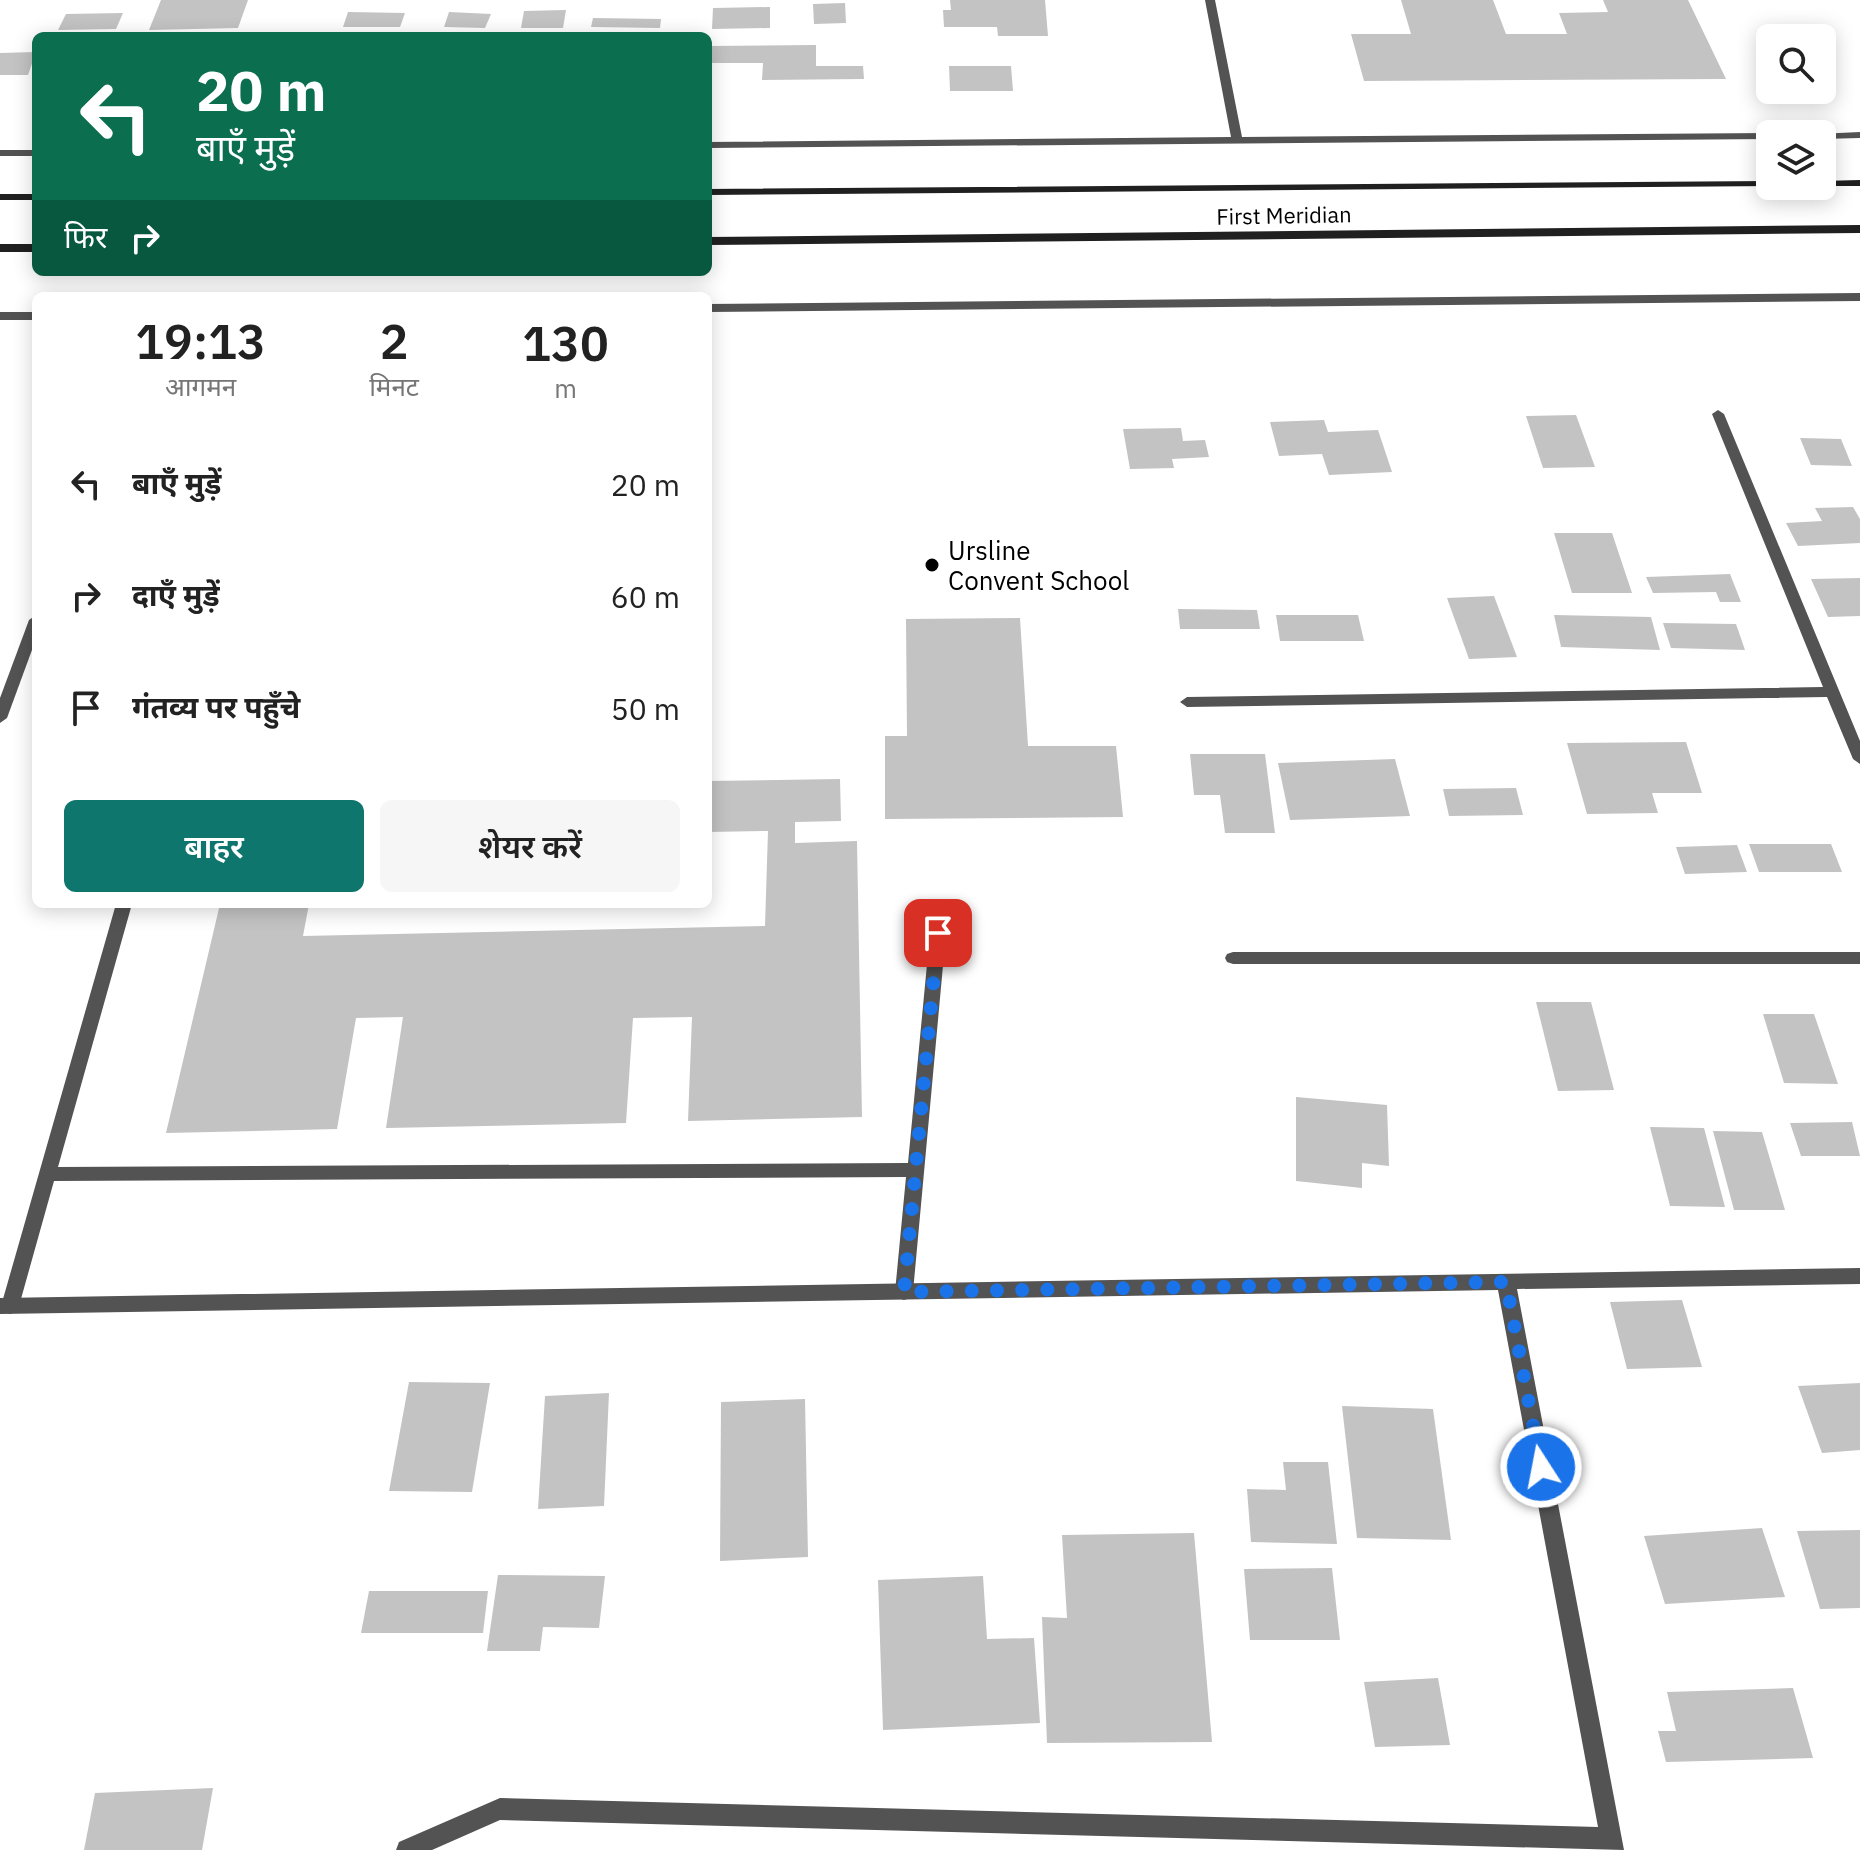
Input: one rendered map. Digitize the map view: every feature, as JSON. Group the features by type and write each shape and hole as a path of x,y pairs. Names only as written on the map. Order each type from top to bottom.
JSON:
{"street":[{"path":"1210,0 1237,139"},
{"path":"1836,136 1860,135"},
{"path":"712,145 1756,136"},
{"path":"0,153 32,153"},
{"path":"1836,184 1860,183"},
{"name":"First Meridian","path":"712,192 1756,184"},
{"path":"0,197 32,197"},
{"name":"First Meridian","path":"712,241 1860,229"},
{"path":"0,248 32,248"},
{"path":"712,308 1860,297"},
{"path":"0,316 32,316"},
{"path":"1718,414 1860,759"},
{"path":"0,718 32,631"},
{"path":"1187,702 1832,692"},
{"path":"123,908 48,1174 5,1306 1860,1276"},
{"path":"904,1292 938,933"},
{"path":"1233,958 1860,958"},
{"path":"48,1174 915,1170"},
{"path":"407,1850 500,1809 1612,1844 1506,1282"}],"building":[{"path":"161,0 248,0 238,28 149,30"},
{"path":"950,0 1045,0 1048,36 998,36 997,27 944,27 943,10 951,10"},
{"path":"1401,0 1493,0 1506,34 1567,34 1559,13 1608,12 1603,0 1688,0 1726,79 1364,81 1351,34 1411,34"},
{"path":"845,3 846,23 814,24 813,4"},
{"path":"770,7 770,28 712,29 713,8"},
{"path":"566,10 563,28 521,28 524,11"},
{"path":"348,12 405,13 400,27 343,27"},
{"path":"449,12 491,14 485,28 444,27"},
{"path":"123,13 116,29 58,30 66,14"},
{"path":"593,18 661,19 660,28 591,27"},
{"path":"816,45 816,66 863,66 864,79 762,80 763,63 712,63 712,46"},
{"path":"32,52 28,75 0,75 0,53"},
{"path":"949,66 1011,66 1013,91 950,91"},
{"path":"1576,415 1595,467 1543,468 1526,416"},
{"path":"1324,420 1328,432 1378,430 1392,472 1329,475 1322,454 1279,456 1270,422"},
{"path":"1181,428 1183,441 1205,440 1209,457 1172,459 1174,468 1130,469 1123,429"},
{"path":"1800,438 1841,439 1852,466 1811,465"},
{"path":"1853,507 1860,519 1860,543 1798,546 1786,523 1822,521 1815,508"},
{"path":"1554,533 1612,533 1632,593 1572,593"},
{"path":"1730,574 1741,602 1720,602 1716,592 1653,593 1646,577"},
{"path":"1860,578 1860,616 1828,617 1811,579"},
{"path":"1494,596 1517,657 1469,659 1447,598"},
{"path":"1178,609 1257,610 1260,629 1180,629"},
{"path":"1276,615 1358,615 1364,641 1280,641"},
{"path":"1554,615 1651,617 1660,650 1561,647"},
{"path":"1020,618 1028,746 1116,746 1123,817 885,819 885,736 907,736 906,619"},
{"path":"1663,623 1736,624 1745,650 1671,648"},
{"path":"1686,742 1702,793 1652,793 1658,813 1587,814 1567,743"},
{"path":"1190,754 1265,754 1275,833 1225,833 1220,795 1194,795"},
{"path":"1395,759 1410,816 1290,820 1278,763"},
{"path":"840,779 841,821 795,822 795,843 857,841 862,1117 688,1121 692,1017 633,1018 626,1123 386,1128 403,1017 356,1018 337,1129 166,1133 219,908 308,908 303,936 765,926 768,831 712,832 712,781"},
{"path":"1516,788 1523,815 1449,816 1443,789"},
{"path":"1749,844 1831,844 1842,872 1759,872"},
{"path":"1737,845 1747,872 1685,874 1676,847"},
{"path":"1536,1002 1591,1002 1614,1090 1558,1091"},
{"path":"1763,1014 1814,1014 1838,1084 1784,1083"},
{"path":"1296,1097 1387,1105 1389,1166 1362,1163 1362,1188 1296,1181"},
{"path":"1852,1122 1860,1156 1801,1156 1790,1123"},
{"path":"1650,1127 1704,1128 1725,1207 1670,1206"},
{"path":"1713,1131 1762,1132 1785,1210 1734,1210"},
{"path":"1682,1300 1702,1367 1627,1369 1610,1302"},
{"path":"409,1382 490,1383 472,1492 389,1491"},
{"path":"1860,1383 1860,1450 1822,1453 1798,1386"},
{"path":"609,1393 604,1506 538,1509 545,1396"},
{"path":"805,1399 808,1557 720,1561 721,1402"},
{"path":"1342,1406 1433,1409 1451,1540 1357,1538"},
{"path":"1283,1462 1328,1462 1337,1544 1251,1542 1247,1489 1286,1490"},
{"path":"1762,1528 1785,1597 1665,1604 1644,1536"},
{"path":"1860,1530 1860,1608 1820,1609 1797,1531"},
{"path":"1194,1533 1212,1742 1047,1743 1042,1617 1067,1618 1062,1535"},
{"path":"1332,1568 1340,1640 1250,1640 1244,1569"},
{"path":"498,1575 605,1576 599,1628 543,1627 540,1651 487,1651"},
{"path":"983,1576 987,1639 1034,1638 1040,1723 883,1730 878,1580"},
{"path":"369,1591 488,1591 483,1633 361,1633"},
{"path":"1438,1678 1450,1745 1375,1747 1364,1682"},
{"path":"1793,1688 1813,1758 1666,1762 1658,1731 1676,1731 1667,1692"},
{"path":"213,1788 202,1850 84,1850 95,1793"}],"place":[{"name":"Ursline Convent School","path":"932,565"}],"route":[{"path":"938,933 904,1292 1506,1282 1541,1467"}]}
